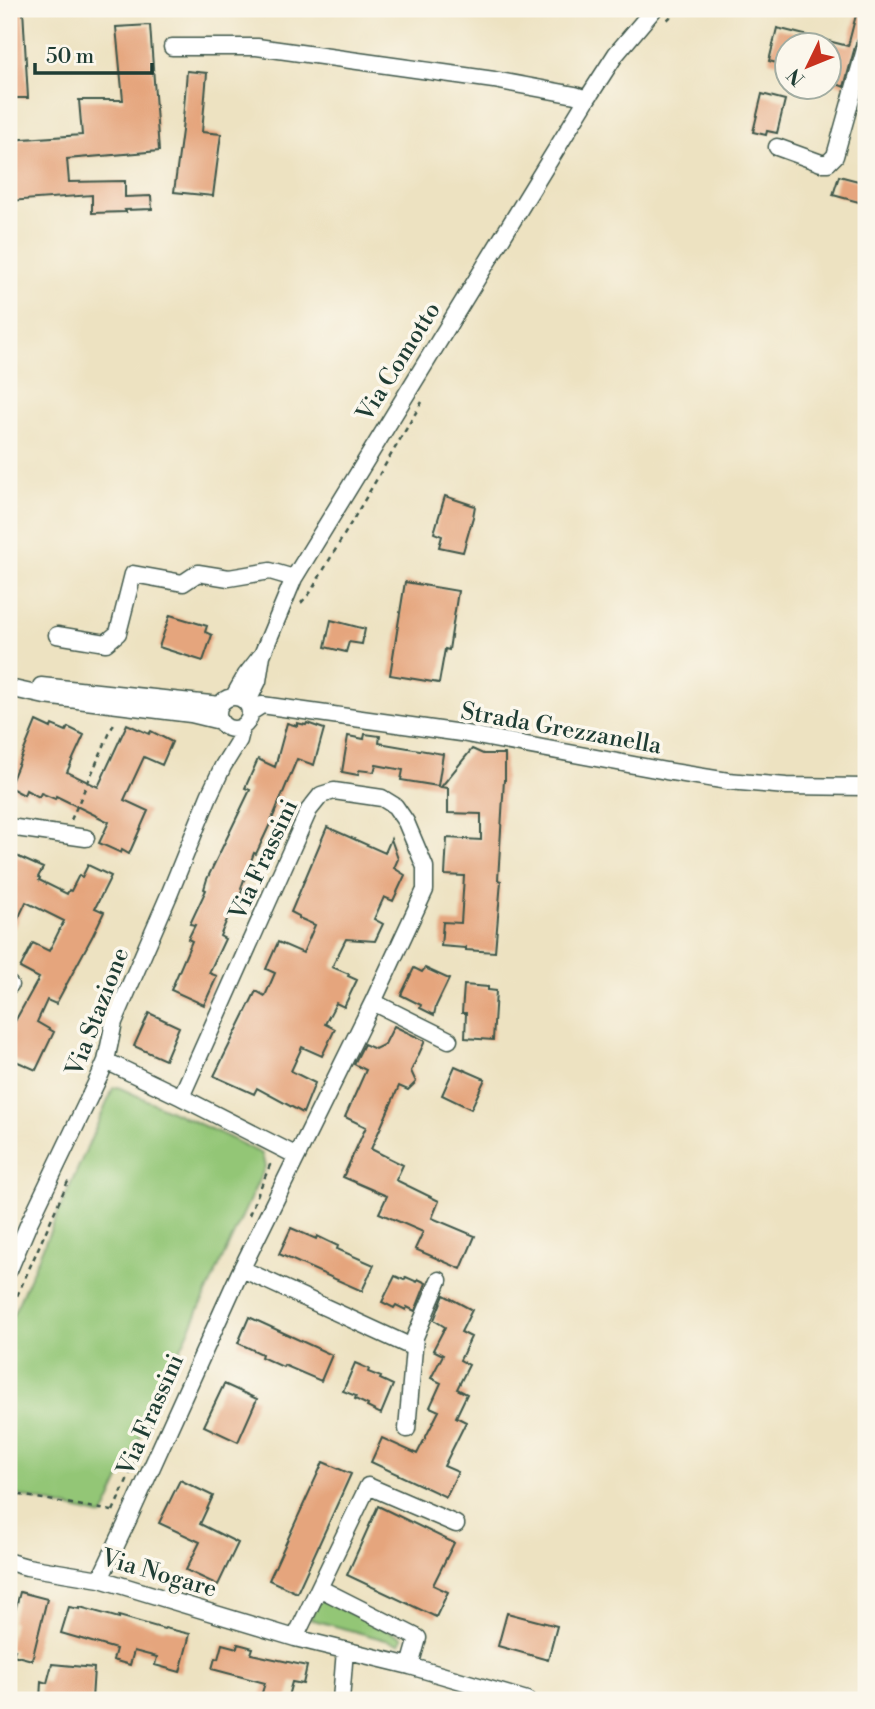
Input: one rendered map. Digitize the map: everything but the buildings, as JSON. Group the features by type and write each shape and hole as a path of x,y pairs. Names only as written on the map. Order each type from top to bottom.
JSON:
{"street":[{"name":"Via Comotto","path":"234,713 246,675 262,655 294,579 587,99 616,54 654,9"},
{"path":"777,147 821,163 828,163 835,156 866,46"},
{"path":"172,47 257,47 494,80 587,99"},
{"path":"57,635 106,643 118,633 134,574 183,583 198,573 229,578 271,571 294,579"},
{"path":"10,688 44,685 234,713"},
{"name":"Strada Grezzanella","path":"234,713 262,705 461,733 729,781 786,786 866,787"},
{"name":"Via Stazione","path":"10,1263 106,1061 114,1022 223,766 224,737 234,713"},
{"name":"Via Frassini","path":"100,1579 242,1269 425,890 425,867 406,822 395,806 382,798 334,791 321,794 309,810 181,1097"},
{"path":"9,827 86,838"},
{"path":"373,1002 449,1040"},
{"path":"106,1061 297,1156"},
{"path":"242,1269 414,1348"},
{"path":"407,1429 415,1337 439,1280"},
{"path":"295,1637 368,1486 456,1524"},
{"name":"Via Nogare","path":"9,1562 100,1579 295,1637 411,1666 527,1700"},
{"path":"320,1587 418,1638 411,1666"},
{"path":"341,1700 345,1650"}],"path":[{"path":"65,834 120,711"},
{"path":"247,1220 270,1166 267,1155"},
{"path":"9,1314 70,1177"},
{"path":"9,1493 113,1511 158,1412"}],"green space":[{"path":"118,1087 262,1154 265,1167 103,1516 9,1493 9,1324 113,1088"},
{"path":"320,1599 402,1637 400,1644 310,1619"}]}
